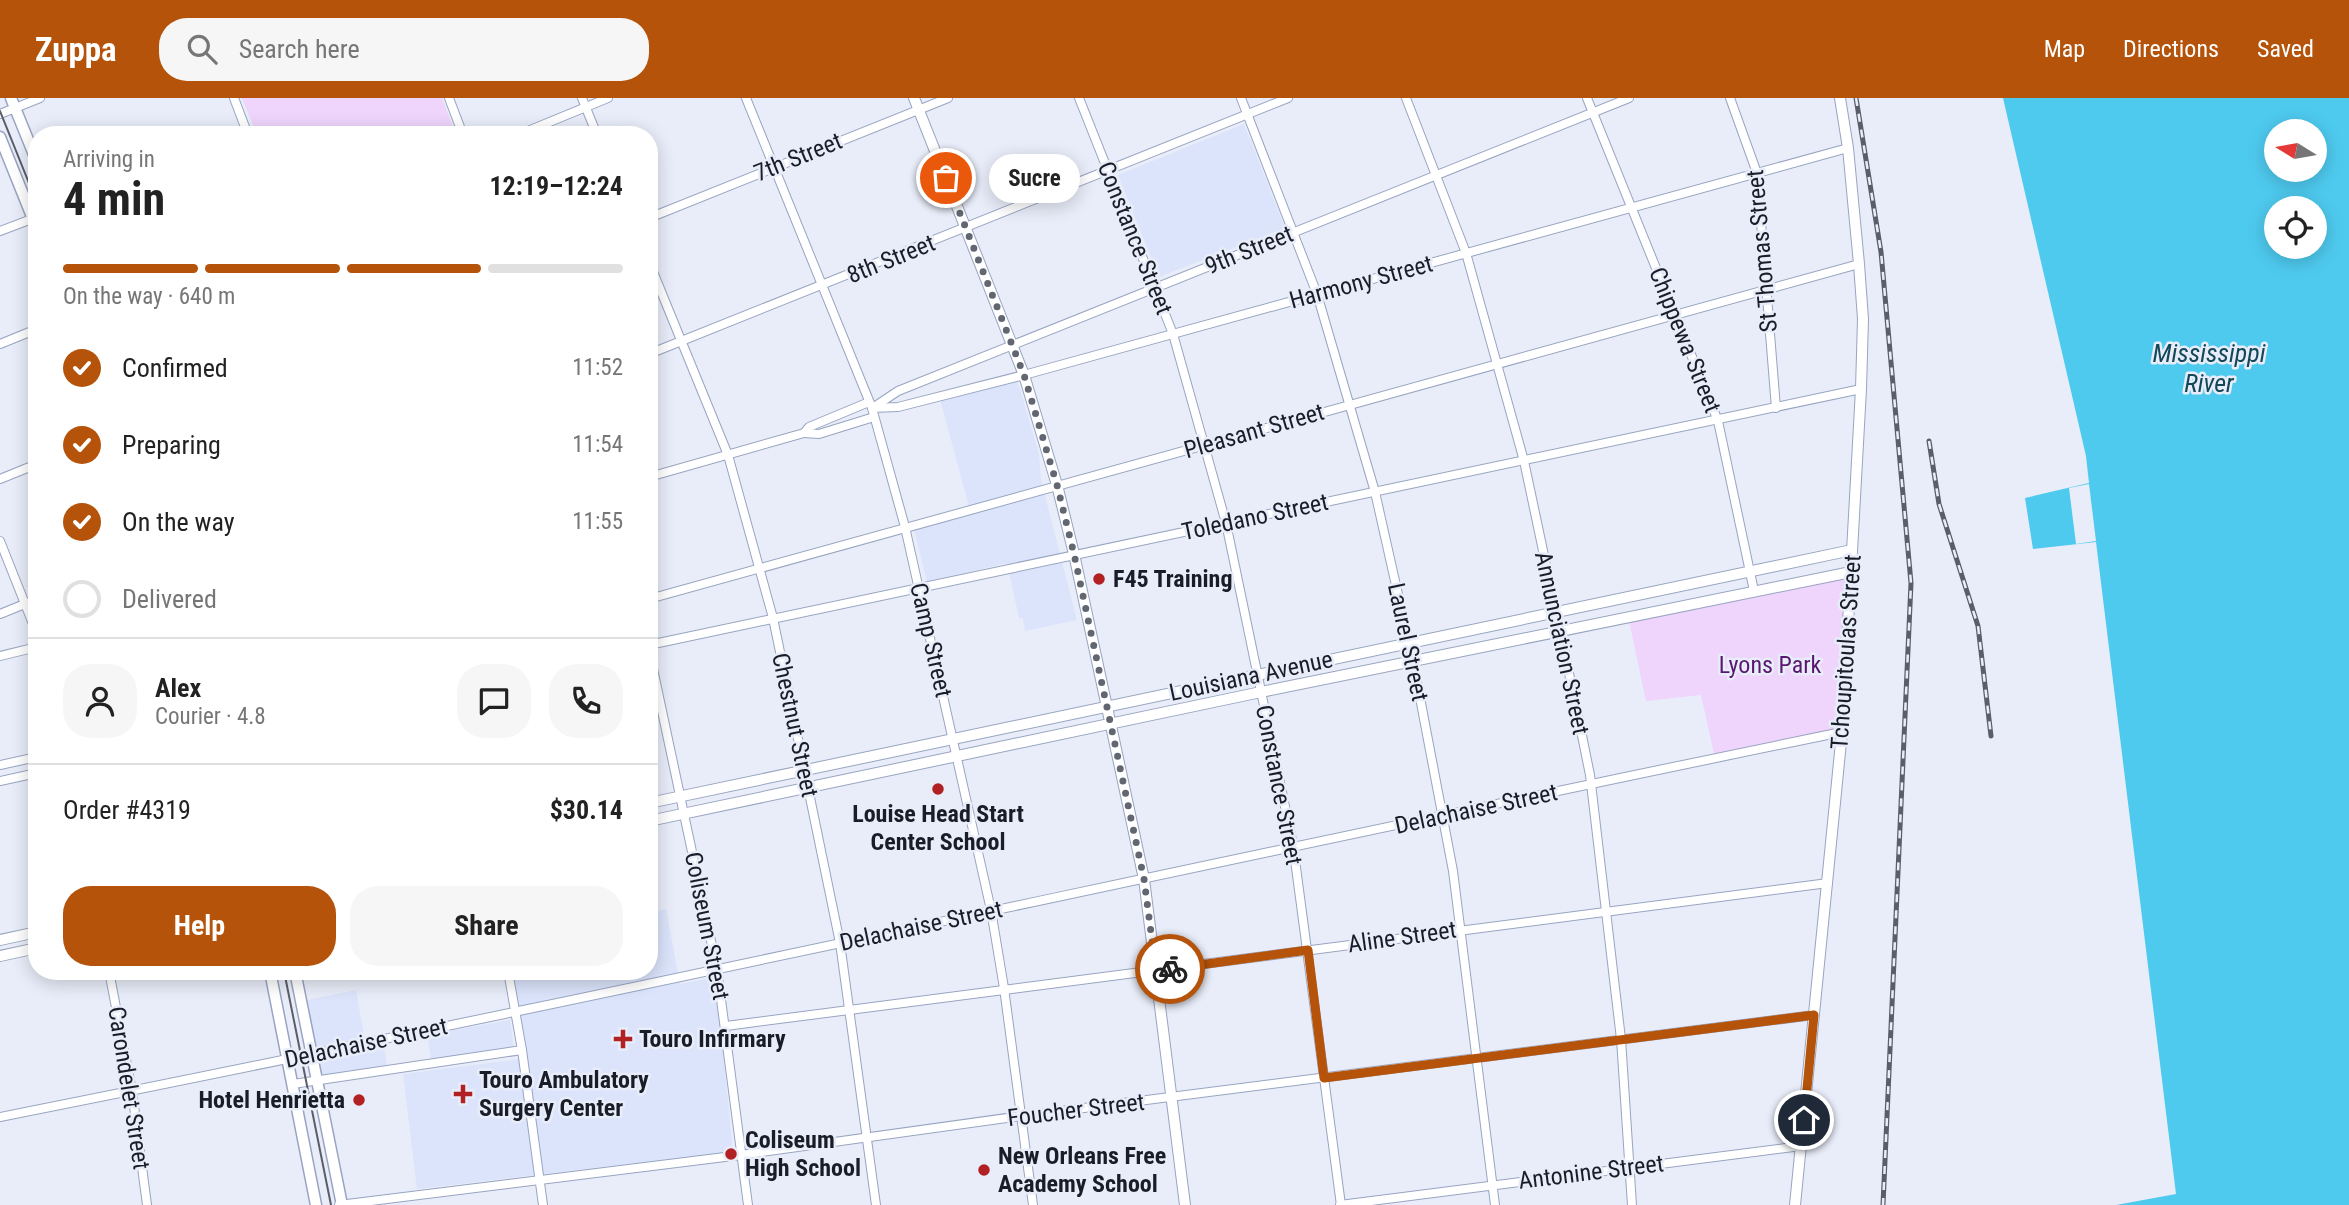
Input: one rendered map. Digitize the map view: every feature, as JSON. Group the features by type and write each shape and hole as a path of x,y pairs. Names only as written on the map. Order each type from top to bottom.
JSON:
{"main road":[{"path":"13,103 28,140"},
{"path":"0,137 28,204"},
{"path":"272,980 316,1205"},
{"path":"297,980 341,1205"}],"street":[{"path":"0,114 13,103 40,98"},
{"path":"234,98 243,126"},
{"path":"449,98 460,126"},
{"path":"582,98 593,126"},
{"path":"540,126 608,98"},
{"name":"Camp Street","path":"746,98 872,409 905,527 991,911 1033,1205"},
{"path":"914,98 1024,375 1057,485 1074,554 1144,879 1185,1205"},
{"name":"7th Street","path":"658,214 948,98"},
{"name":"Constance Street","path":"1079,98 1173,334 1226,523 1293,845 1341,1205"},
{"name":"Laurel Street","path":"1241,98 1317,294 1375,492 1444,816 1461,929 1495,1205"},
{"name":"8th Street","path":"658,350 1288,98"},
{"name":"Annunciation Street","path":"1406,98 1466,253 1524,461 1560,631 1591,785 1620,1039 1632,1205"},
{"name":"Chippewa Street","path":"1587,98 1718,421 1754,591"},
{"name":"9th Street","path":"872,409 898,391 1629,98"},
{"name":"St Thomas Street","path":"1730,98 1757,173 1776,408"},
{"name":"Tchoupitoulas Street","path":"1795,1205 1842,732 1861,389 1863,319 1848,148 1840,98"},
{"name":"Harmony Street","path":"658,474 804,433 809,427 872,409 898,407 1024,375 1848,148"},
{"path":"0,231 28,223"},
{"name":"Pleasant Street","path":"658,597 1859,264"},
{"name":"Chestnut Street","path":"658,285 728,455 773,618 840,943 876,1205"},
{"path":"0,344 28,333"},
{"name":"Toledano Street","path":"658,645 773,618 1861,389"},
{"path":"804,433 815,435 872,409"},
{"path":"0,479 28,468"},
{"path":"0,541 28,612"},
{"name":"Louisiana Avenue","path":"658,801 1852,551"},
{"name":"Louisiana Avenue","path":"658,819 1261,692 1851,572"},
{"path":"0,614 28,603"},
{"path":"0,656 28,648"},
{"name":"Coliseum Street","path":"658,688 717,969 748,1205"},
{"path":"1181,691 1185,708"},
{"name":"Delachaise Street","path":"0,1117 312,1054 1144,879 1293,845 1842,732"},
{"path":"0,765 28,760"},
{"path":"0,781 28,775"},
{"name":"Aline Street","path":"726,1026 1828,883"},
{"path":"0,940 28,934"},
{"path":"0,956 28,950"},
{"name":"Carondelet Street","path":"111,980 132,1091 148,1205"},
{"path":"510,980 523,1050 543,1205"},
{"name":"Foucher Street","path":"341,1205 741,1156 1021,1116 1814,1015"},
{"path":"293,1084 523,1050"},
{"name":"Antonine Street","path":"1341,1205 1801,1146"}],"shaded area":[{"path":"1244,124 1285,228 1159,277 1118,175"},
{"path":"1017,379 1039,454 1041,480 1077,620 1025,631 1023,618 1019,618 1007,563 927,582 914,529 971,514 940,399"},
{"name":"Touro Infirmary","path":"666,909 680,984 711,978 720,1020 733,1152 417,1189 403,1074 527,1058 514,980 658,980 658,911"},
{"path":"356,990 366,1046 384,1044 387,1066 321,1076 307,1000"},
{"path":"510,1020 514,1048 431,1059 427,1035"}],"green space":[{"path":"242,98 442,98 453,126 253,126"},
{"name":"Lyons Park","path":"1851,572 1842,732 1715,758 1701,695 1646,701 1628,616"}],"water":[{"name":"Mississippi River","path":"2003,98 2349,98 2349,1205 2116,1205 2176,1194 2096,542 2033,549 2025,498 2089,483 2086,456"}],"pier":[{"path":"2089,484 2096,541 2076,544 2069,488"}],"tram line":[{"path":"0,111 28,181"},
{"path":"286,980 331,1205"}],"railway":[{"path":"1856,98 1881,252 1911,583 1883,1205"},
{"path":"1929,441 1939,504 1978,626 1991,736"}],"way so far":[{"path":"946,178 1024,375 1057,485 1144,879 1156,971 1170,969"}],"place":[{"name":"Sucre","path":"946,178"},
{"name":"F45 Training","path":"1099,579"},
{"name":"Louise Head Start Center School","path":"938,789"},
{"name":"Touro Infirmary","path":"623,1039"},
{"name":"Touro Ambulatory Surgery Center","path":"463,1094"},
{"name":"Hotel Henrietta","path":"359,1100"},
{"name":"Coliseum High School","path":"731,1154"},
{"name":"New Orleans Free Academy School","path":"984,1170"}],"route":[{"path":"1170,969 1308,950 1324,1078 1814,1015 1804,1120"}]}
